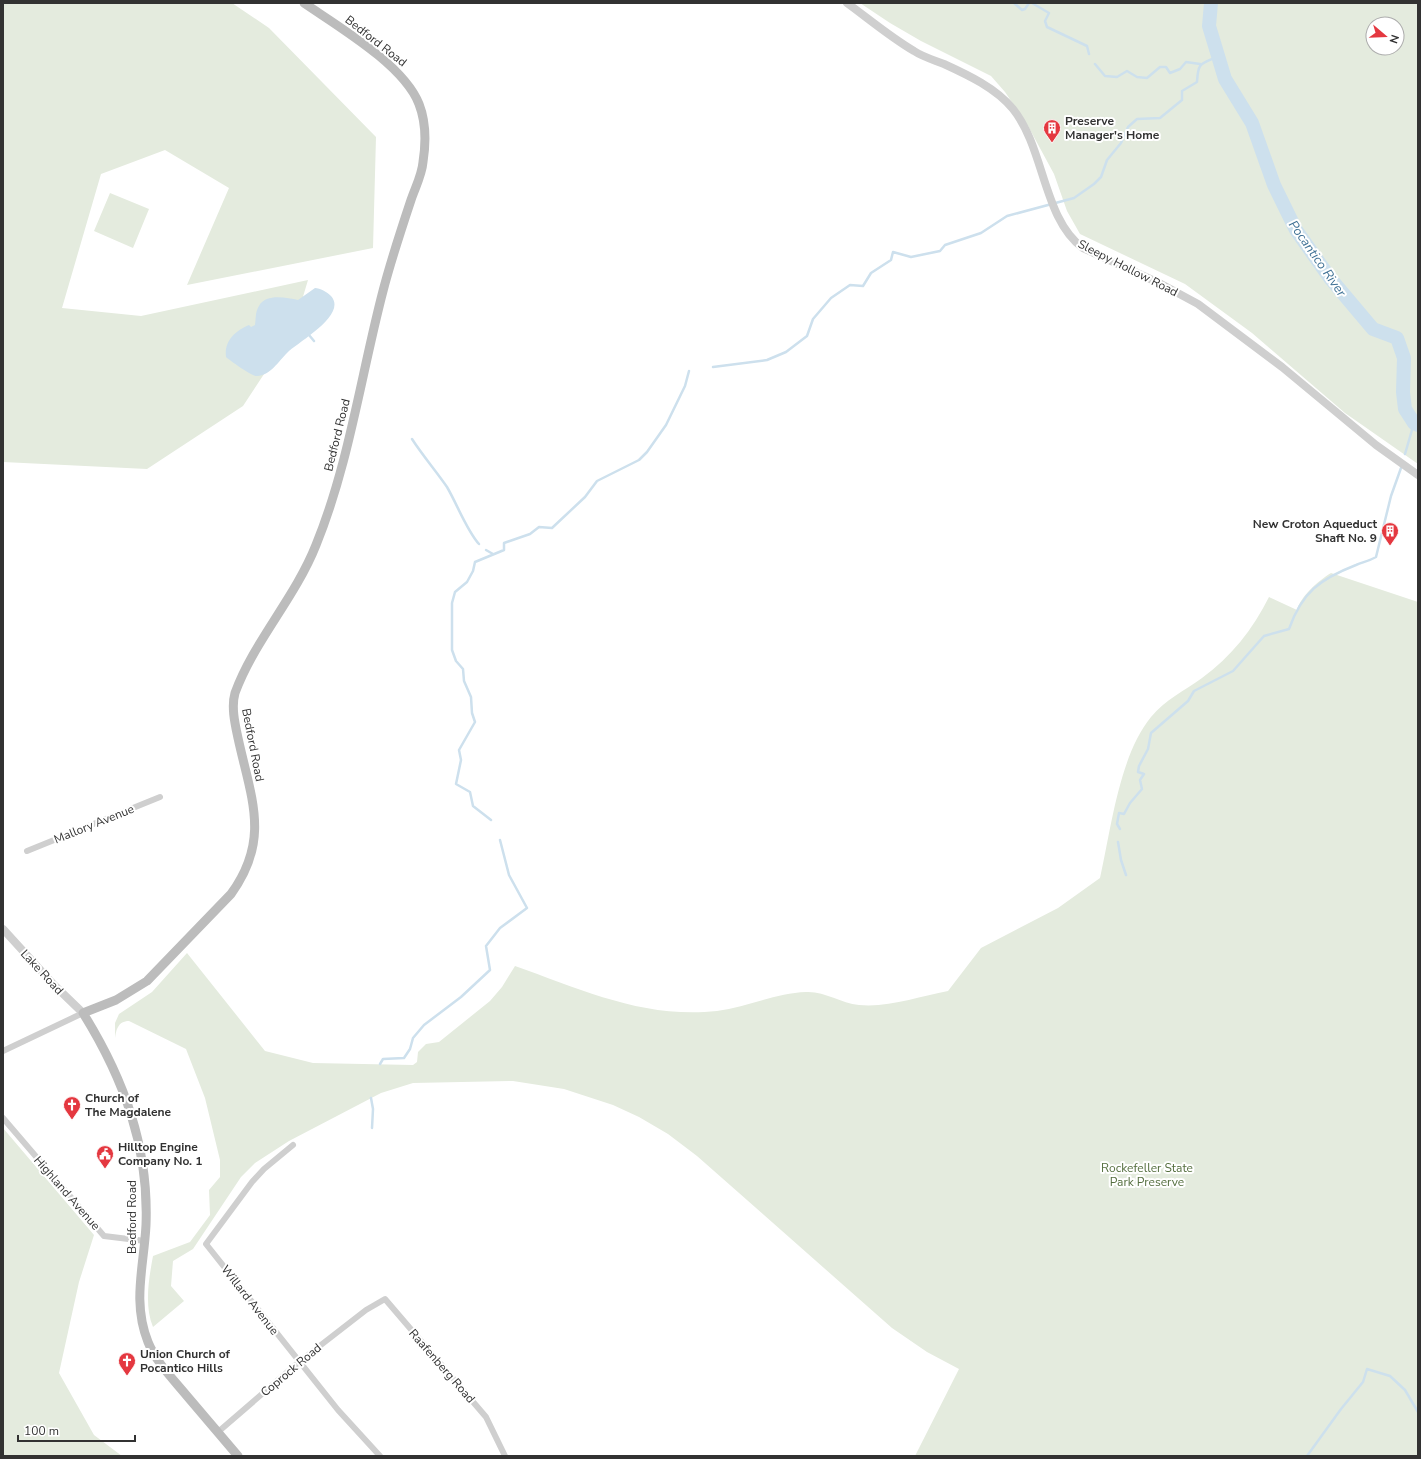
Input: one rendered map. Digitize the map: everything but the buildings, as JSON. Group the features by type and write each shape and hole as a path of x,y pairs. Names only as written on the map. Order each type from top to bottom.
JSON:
{"main road":[{"name":"Bedford Road","path":"238,1456 168,1374 148,1342 140,1309 139,1292 144,1261 146,1200 137,1131 114,1066 83,1013 116,1000 146,981 231,894 245,874 254,846 255,814 234,720 234,696 247,666 292,595 317,545 335,492 390,263 423,166 424,123 412,90 394,68 304,3"}],"street":[{"name":"Sleepy Hollow Road","path":"847,3 915,52 979,82 1005,100 1014,110 1032,142 1054,206 1065,230 1075,242 1083,248 1162,284 1198,304 1282,367 1376,444 1418,475"},
{"name":"Mallory Avenue","path":"27,851 160,798"},
{"name":"Lake Road","path":"3,929 54,985 83,1013"},
{"path":"3,1051 83,1013"},
{"name":"Highland Avenue","path":"3,1118 104,1236 145,1241"},
{"name":"Willard Avenue","path":"293,1145 256,1177 206,1244 338,1410 380,1456"},
{"name":"Raafenberg Road","path":"366,1310 385,1300 390,1304 486,1417 504,1456"},
{"name":"Coprock Road","path":"218,1432 299,1362 366,1310"}],"green space":[{"path":"3,3 232,3 269,28 376,137 373,248 187,285 229,188 165,150 101,174 62,308 141,316 308,280 293,330 243,406 147,469 3,462"},
{"path":"860,3 1418,3 1418,464 1345,413 1252,333 1185,284 1080,234 1067,211 1054,174 1028,126 1005,92 991,76 921,41"},
{"path":"110,193 149,209 133,248 94,231"},
{"name":"Rockefeller State Park Preserve","path":"1331,573 1418,602 1418,1456 915,1456 959,1369 927,1352 892,1328 697,1156 668,1134 639,1117 613,1105 564,1089 513,1081 413,1083 381,1093 289,1141 255,1163 241,1177 193,1249 173,1261 171,1286 184,1301 153,1327 150,1319 148,1292 153,1256 190,1242 210,1215 209,1190 220,1177 220,1160 205,1098 186,1049 129,1021 125,1021 120,1024 117,1029 115,1039 115,1023 119,1014 152,992 187,953 265,1051 313,1063 413,1065 417,1062 418,1052 426,1044 439,1042 490,1001 502,987 515,966 590,993 639,1007 664,1011 717,1011 784,995 806,992 820,993 852,1004 881,1005 948,991 981,948 1058,908 1100,878 1124,772 1140,733 1156,711 1213,670 1232,652 1256,620 1269,597 1297,610 1302,599 1311,589"},
{"path":"3,1128 94,1235 79,1282 59,1373 94,1435 122,1456 3,1456"}],"water":[{"path":"315,288 323,290 331,296 334,303 333,311 320,328 287,353 269,371 261,376 256,376 241,368 226,357 227,346 232,337 244,327 249,325 251,327 255,325 257,311 262,302 266,299 277,297 298,300"}],"waterway":[{"path":"1014,3 1022,10 1025,9 1029,3"},
{"path":"1032,3 1049,13 1045,21 1047,27 1087,46 1089,54"},
{"name":"Pocantico River","path":"1211,3 1209,26 1225,79 1252,123 1274,185 1296,230 1330,278 1373,329 1397,338 1404,358 1403,392 1405,409 1414,423 1418,425"},
{"path":"713,367 767,360 786,352 807,336 813,319 831,298 850,285 863,286 871,273 891,260 893,252 911,257 940,251 945,245 981,233 1007,216 1074,198 1094,184 1101,177 1107,160 1121,143 1128,127 1137,119 1160,118 1182,100 1182,91 1197,82 1198,71 1201,65 1217,57"},
{"path":"1095,64 1105,76 1117,77 1127,71 1137,77 1147,78 1160,67 1166,67 1170,73 1180,69 1186,62 1200,64"},
{"path":"309,335 314,341"},
{"path":"491,820 473,806 470,792 456,784 461,760 459,750 475,722 472,713 471,697 464,681 463,669 456,661 452,650 452,603 455,592 467,582 473,571 475,562 504,550 504,543 530,534 539,527 552,528 585,497 597,481 639,460 647,452 666,425 685,386 689,371"},
{"path":"1405,454 1414,423"},
{"path":"412,439 447,487 466,525 479,544"},
{"path":"1120,829 1117,824 1119,813 1124,814 1130,803 1142,789 1140,780 1144,774 1138,772 1139,766 1148,749 1151,733 1188,701 1194,691 1233,671 1264,636 1289,629 1300,605 1314,588 1343,570 1376,557 1391,496 1401,468"},
{"path":"486,550 493,554"},
{"path":"380,1064 383,1059 404,1058 410,1049 413,1038 424,1025 461,997 490,970 486,946 500,928 527,908 509,875 500,840"},
{"path":"1118,842 1121,860 1126,875"},
{"path":"371,1098 373,1109 372,1128"},
{"path":"1307,1456 1341,1409 1363,1382 1367,1369 1390,1376 1405,1390 1418,1412"}],"place":[{"name":"Preserve Manager's Home","path":"1052,143"},
{"name":"New Croton Aqueduct Shaft No. 9","path":"1390,546"},
{"name":"Church of The Magdalene","path":"72,1120"},
{"name":"Hilltop Engine Company No. 1","path":"105,1169"},
{"name":"Union Church of Pocantico Hills","path":"127,1376"}]}
